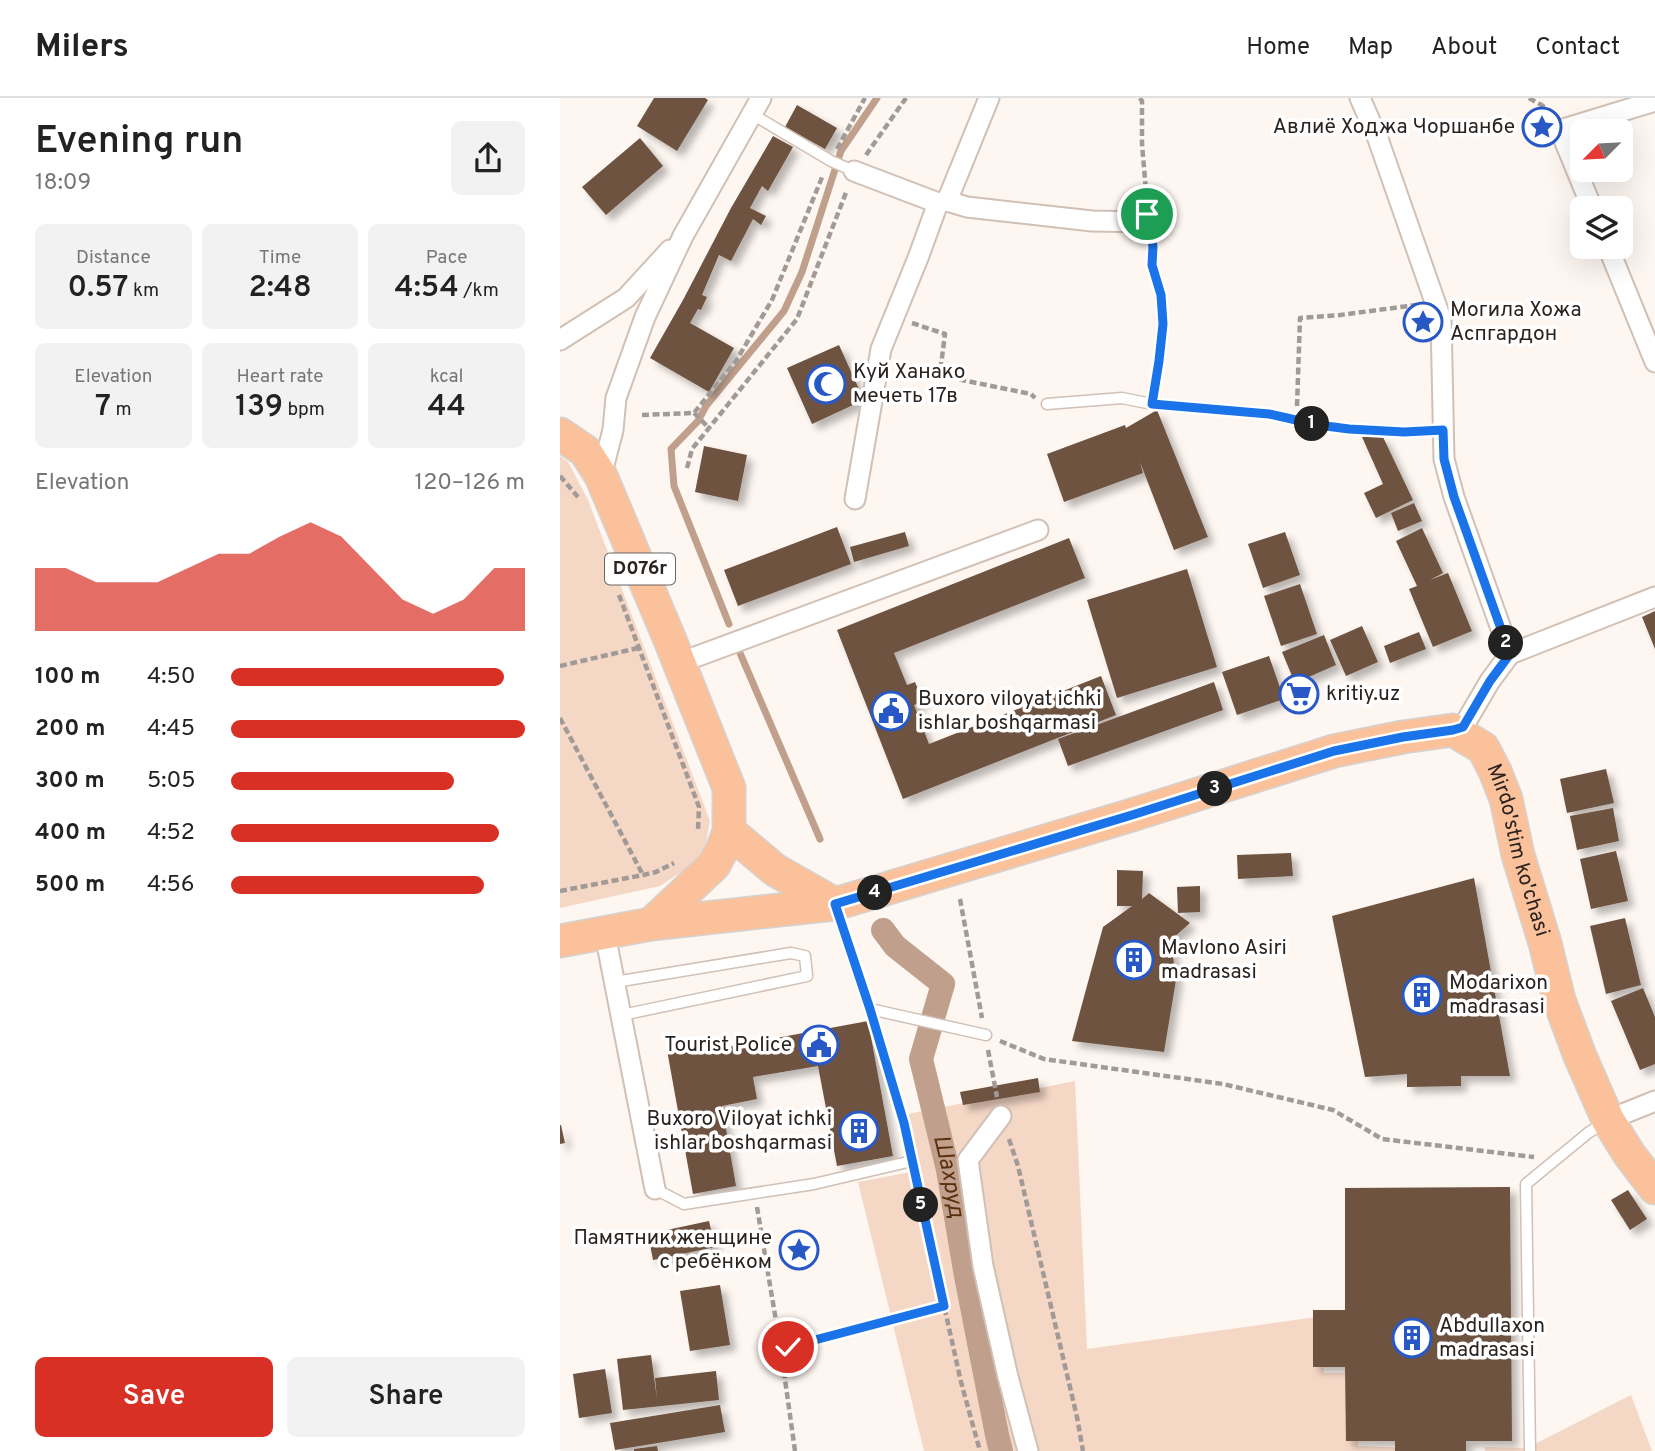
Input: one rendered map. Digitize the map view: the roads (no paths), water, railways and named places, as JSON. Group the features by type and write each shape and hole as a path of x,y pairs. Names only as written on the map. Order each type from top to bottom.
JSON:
{"main road":[{"path":"566,438 585,451 601,476"},
{"name":"D076r","path":"601,476 729,788 729,831 714,865 651,924"},
{"path":"560,941 651,924 835,904 1334,751 1453,730"},
{"name":"Mirdo'stim ko'chasi","path":"1453,730 1483,748 1495,771 1506,799 1518,855 1559,1000 1580,1056 1608,1120 1655,1188"},
{"path":"729,831 775,870 835,904"}],"street":[{"path":"855,499 881,349 989,98"},
{"path":"1360,98 1378,139 1441,319 1444,459 1454,497 1510,654"},
{"path":"1587,196 1560,130 1655,101"},
{"path":"601,476 613,430 616,398 645,317 683,236 756,106"},
{"path":"841,165 942,202 967,207 1092,221 1147,222"},
{"path":"560,340 626,298 683,236"},
{"path":"1613,259 1655,362"},
{"path":"679,663 1038,530"},
{"path":"1453,730 1463,727 1490,681 1510,654 1655,597"},
{"path":"605,934 655,1189"},
{"path":"1608,1120 1655,1101"},
{"path":"1001,1115 968,1160 983,1266 1028,1451"}],"lane":[{"path":"756,106 841,165"},
{"path":"1047,404 1122,398 1152,404 1269,414 1349,429 1404,432 1443,430"},
{"path":"835,904 904,1123"},
{"path":"615,982 791,953 805,956 807,976 622,1016"},
{"path":"870,1009 986,1035"},
{"path":"1531,1451 1526,1184 1608,1120"},
{"path":"655,1189 684,1204 814,1184 912,1161"}],"waterway":[{"path":"729,624 674,486 671,449 698,421 706,406 784,311 802,272 841,151 877,98"},
{"path":"740,653 820,839"},
{"name":"Шахруд","path":"883,930 895,946 943,984 921,1059 948,1170 1001,1451"}],"place":[{"name":"Авлиё Ходжа Чоршанбе","path":"1542,127"},
{"name":"Могила Хожа Аспгардон","path":"1423,322"},
{"name":"Куй Ханако мечеть 17в","path":"826,384"},
{"name":"kritiy.uz","path":"1299,694"},
{"name":"Buxoro viloyat ichki ishlar boshqarmasi","path":"891,711"},
{"name":"Mavlono Asiri madrasasi","path":"1134,960"},
{"name":"Modarixon madrasasi","path":"1422,995"},
{"name":"Tourist Police","path":"819,1045"},
{"name":"Buxoro Viloyat ichki ishlar boshqarmasi","path":"859,1131"},
{"name":"Памятник женщине с ребёнком","path":"799,1250"},
{"name":"Abdullaxon madrasasi","path":"1412,1338"}]}
